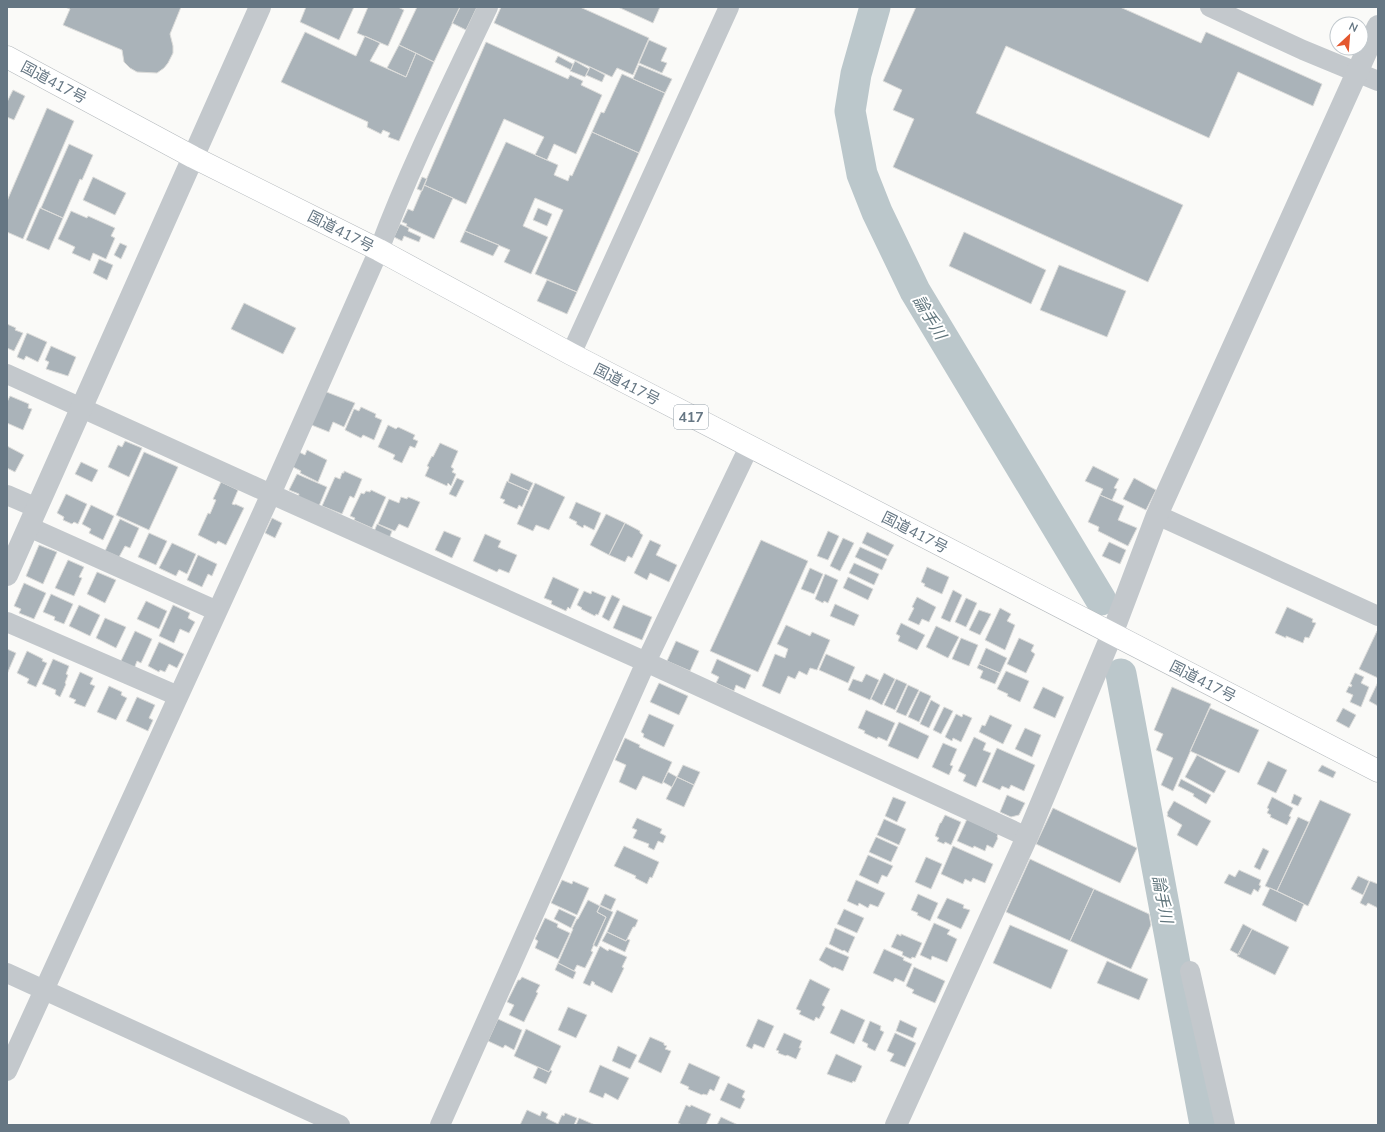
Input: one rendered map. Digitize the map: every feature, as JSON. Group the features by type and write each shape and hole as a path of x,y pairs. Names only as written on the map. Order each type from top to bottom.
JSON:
{"highway":[{"name":"国道417号","path":"8,59 193,157 379,250 571,354 749,447 1378,771"}],"street":[{"path":"7,575 260,7"},
{"path":"7,1071 271,494 379,250 391,216 488,7"},
{"path":"571,354 729,7"},
{"path":"1210,7 1303,50 1378,81"},
{"path":"896,1125 1027,837 1112,634 1157,516 1378,26"},
{"path":"7,374 646,662 1027,837"},
{"path":"440,1125 646,662 749,447"},
{"path":"7,495 33,517 217,611"},
{"path":"1157,516 1378,616"},
{"path":"7,622 178,696"},
{"path":"1190,971 1225,1125"},
{"path":"7,973 340,1125"}],"building":[{"path":"65,7 181,7 170,34 173,53 164,68 157,73 137,72 124,62 122,50 63,25 70,9"},
{"path":"306,7 354,7 339,40 300,22"},
{"path":"368,7 398,7 404,10 388,46 357,33"},
{"path":"417,7 460,7 434,62 399,45"},
{"path":"460,7 477,7 466,30 452,23"},
{"path":"501,7 580,7 649,38 633,75 617,68 612,77 494,23"},
{"path":"618,7 660,7 653,23"},
{"path":"916,7 1120,7 1201,43 1206,32 1322,84 1313,106 1238,72 1209,138 1006,46 976,113 1183,205 1148,282 893,167 914,119 893,110 902,90 883,81"},
{"path":"305,32 356,56 365,36 380,43 370,61 406,77 416,53 434,62 399,141 388,137 390,133 383,130 381,134 367,127 368,122 281,82"},
{"path":"649,40 667,48 661,61 667,63 662,73 639,63"},
{"path":"486,42 568,79 570,75 583,81 581,85 602,95 576,154 554,144 547,160 535,155 544,137 504,119 466,204 424,185"},
{"path":"399,45 416,53 406,77 387,68"},
{"path":"558,56 573,64 571,70 555,62"},
{"path":"575,61 589,69 585,77 570,71"},
{"path":"639,65 672,79 665,93 633,79"},
{"path":"590,67 605,75 602,82 586,75"},
{"path":"622,74 665,93 639,153 592,132 601,112 604,113"},
{"path":"13,90 25,96 14,120 7,117 7,102"},
{"path":"47,108 74,121 23,239 7,232 7,201"},
{"path":"592,132 639,153 577,292 535,274 563,210 535,198 523,226 548,237 531,274 504,262 510,250 465,231 506,142 558,165 554,175 568,181 570,175 572,176"},
{"path":"69,144 93,155 82,180 80,179 63,218 41,208"},
{"path":"93,177 126,193 115,215 83,200"},
{"path":"422,177 427,179 422,191 417,189"},
{"path":"424,185 453,198 434,239 406,226 407,224 402,222 408,209 413,211"},
{"path":"40,208 63,218 49,250 26,240"},
{"path":"538,208 552,214 547,226 533,220"},
{"path":"71,211 87,218 88,216 115,228 111,236 115,238 106,259 93,253 90,261 72,253 75,247 58,239"},
{"path":"400,224 409,228 408,231 421,237 419,242 404,236 402,241 394,237"},
{"path":"465,231 499,245 493,256 460,242"},
{"path":"964,232 1046,270 1031,304 949,266"},
{"path":"120,243 127,246 121,259 114,255"},
{"path":"99,259 113,265 107,280 93,273"},
{"path":"1059,265 1126,291 1107,337 1040,310"},
{"path":"547,280 577,292 567,314 537,301"},
{"path":"244,303 296,328 283,354 231,329"},
{"path":"7,324 16,328 15,330 23,333 14,351 7,348"},
{"path":"27,333 47,342 38,362 26,356 24,360 17,357"},
{"path":"51,346 76,357 68,376 46,369 49,362 45,360"},
{"path":"324,391 355,403 344,427 333,422 329,432 309,424"},
{"path":"10,396 29,404 28,408 32,409 23,430 7,423 7,402"},
{"path":"361,407 376,414 375,417 382,420 374,440 363,435 361,438 345,430 354,409 359,411"},
{"path":"388,425 396,429 398,427 415,435 413,439 418,441 415,448 410,446 402,463 393,459 395,455 378,447"},
{"path":"125,441 142,448 129,477 108,467 118,445 122,447"},
{"path":"440,443 458,451 451,467 454,469 452,472 456,474 451,486 448,483 447,486 425,476 429,467 427,466"},
{"path":"7,446 24,455 15,472 7,468"},
{"path":"307,450 327,460 318,482 300,473 301,471 293,467 299,452 305,455"},
{"path":"144,452 178,467 149,530 116,515"},
{"path":"81,462 98,470 92,482 75,474"},
{"path":"1093,466 1119,479 1114,488 1117,489 1112,500 1100,495 1103,489 1085,481"},
{"path":"344,471 362,479 354,498 350,496 342,514 322,506 335,477 340,479"},
{"path":"511,473 533,483 529,491 508,482"},
{"path":"297,474 327,487 319,506 298,498 299,494 289,490"},
{"path":"457,478 464,481 456,497 449,494"},
{"path":"1134,478 1156,490 1146,510 1123,499"},
{"path":"507,481 529,491 522,507 519,505 517,509 503,503 505,500 500,498"},
{"path":"221,482 238,490 232,504 244,508 226,545 218,541 216,544 198,535 208,513 210,514 216,500 213,499"},
{"path":"535,483 565,497 549,530 536,525 533,531 517,524"},
{"path":"371,490 386,497 372,528 354,520 355,518 350,516 361,493 364,494 366,491 370,492"},
{"path":"66,494 87,504 78,524 74,522 72,524 63,520 64,517 57,513"},
{"path":"1100,495 1124,506 1118,520 1137,528 1128,546 1098,531 1099,527 1088,522"},
{"path":"401,497 407,499 408,497 420,502 408,528 399,524 395,531 378,524 389,499 399,503"},
{"path":"576,502 601,513 594,530 584,525 583,528 576,524 577,522 569,518"},
{"path":"91,505 114,516 103,540 89,533 91,529 82,524"},
{"path":"606,514 625,523 609,555 590,545"},
{"path":"272,518 282,523 275,538 265,533"},
{"path":"120,519 139,528 130,548 125,546 119,557 105,551"},
{"path":"625,523 640,531 643,535 632,558 628,556 625,562 609,555"},
{"path":"377,524 392,531 389,539 374,532"},
{"path":"444,531 461,538 452,558 435,550"},
{"path":"828,531 839,536 828,560 817,556"},
{"path":"867,532 894,545 888,556 862,543"},
{"path":"149,533 167,541 156,565 138,557"},
{"path":"485,534 501,541 498,547 517,555 509,573 499,569 497,572 473,561"},
{"path":"843,538 854,543 840,571 830,566"},
{"path":"650,540 661,545 656,555 677,565 669,582 650,573 647,580 634,573"},
{"path":"761,540 808,561 758,672 710,651"},
{"path":"1109,542 1126,550 1120,564 1102,556"},
{"path":"172,543 196,554 187,574 179,570 176,576 159,568"},
{"path":"39,545 57,552 43,584 26,576"},
{"path":"860,547 887,559 882,570 855,557"},
{"path":"198,555 217,564 212,576 208,574 202,587 187,580"},
{"path":"68,560 84,567 79,577 82,578 74,596 55,588"},
{"path":"854,563 879,574 874,585 849,573"},
{"path":"927,567 949,577 942,594 924,586 925,584 921,582"},
{"path":"810,568 823,574 814,594 801,589"},
{"path":"97,572 116,580 105,603 87,594"},
{"path":"825,574 838,580 828,603 824,601 823,603 815,599"},
{"path":"553,577 579,589 570,609 568,607 566,611 551,604 552,601 544,598"},
{"path":"848,577 873,589 868,600 843,588"},
{"path":"24,583 46,593 34,619 19,613 21,609 14,606"},
{"path":"953,590 962,595 950,622 941,618"},
{"path":"584,591 591,594 592,591 606,597 598,615 596,614 595,616 581,609 582,608 577,605"},
{"path":"51,594 73,604 64,624 54,620 55,617 43,612"},
{"path":"612,595 620,599 609,621 602,617"},
{"path":"917,597 936,607 929,622 922,619 919,625 908,620 914,608 912,607"},
{"path":"966,598 977,603 966,627 955,622"},
{"path":"146,601 167,611 159,629 137,619"},
{"path":"835,604 859,615 854,626 830,616"},
{"path":"79,605 100,615 90,636 69,626"},
{"path":"173,605 190,613 188,618 195,622 189,633 180,629 174,643 159,636"},
{"path":"623,605 652,617 642,640 613,628"},
{"path":"1287,607 1313,619 1312,622 1316,623 1309,638 1305,637 1303,643 1275,633"},
{"path":"1000,608 1011,614 1007,621 1015,625 1005,650 985,640"},
{"path":"979,610 991,614 980,635 969,630"},
{"path":"105,618 126,627 116,648 96,638"},
{"path":"901,623 925,635 917,650 898,641 900,636 896,634"},
{"path":"786,625 810,636 812,632 830,640 817,670 810,668 807,675 799,671 795,679 788,676 780,694 762,686 775,654 785,658 788,649 777,644"},
{"path":"936,626 959,637 948,658 926,647"},
{"path":"135,631 152,639 141,663 137,661 134,669 120,663"},
{"path":"1377,631 1378,632 1378,678 1359,669"},
{"path":"961,638 978,645 969,666 952,659"},
{"path":"1019,638 1034,645 1031,651 1035,654 1026,673 1007,664"},
{"path":"676,641 699,651 690,671 667,661"},
{"path":"159,642 184,654 177,668 169,664 165,672 160,670 159,672 148,666"},
{"path":"986,648 1007,658 1000,673 979,664"},
{"path":"7,649 16,653 7,674"},
{"path":"27,651 43,659 42,661 47,663 36,687 27,683 29,679 17,673"},
{"path":"826,654 855,667 848,683 819,670"},
{"path":"53,659 69,666 66,674 68,675 66,684 60,697 55,694 56,690 42,684"},
{"path":"717,659 751,675 745,689 736,685 734,691 716,683 719,677 711,673"},
{"path":"979,664 1000,673 995,684 980,678 983,671 977,668"},
{"path":"1006,671 1029,681 1020,702 997,689"},
{"path":"80,672 93,678 90,684 95,686 85,707 74,703 76,700 69,697"},
{"path":"884,673 895,679 882,705 871,699"},
{"path":"1355,673 1364,677 1361,683 1369,687 1361,707 1350,702 1353,695 1346,692 1349,686 1351,687 1352,685 1350,684"},
{"path":"866,674 879,680 870,700 848,690 853,679 862,682"},
{"path":"896,679 907,684 895,710 884,705"},
{"path":"1378,682 1378,706 1369,701"},
{"path":"659,683 688,696 679,715 650,702"},
{"path":"908,685 919,690 906,716 896,712"},
{"path":"109,686 122,692 121,695 127,698 116,720 97,712"},
{"path":"1043,687 1064,697 1055,718 1033,708"},
{"path":"1172,687 1211,704 1173,791 1161,785 1173,758 1156,750 1163,734 1154,730"},
{"path":"920,691 931,696 919,722 908,717"},
{"path":"137,697 155,705 149,718 153,720 148,731 126,721"},
{"path":"931,700 940,705 929,728 920,724"},
{"path":"944,707 953,711 941,734 933,730"},
{"path":"1210,708 1259,730 1239,773 1190,751"},
{"path":"1343,708 1356,715 1349,728 1336,721"},
{"path":"866,710 895,723 887,741 878,737 877,739 864,733 865,731 858,728"},
{"path":"649,714 674,725 664,747 643,737 644,734 641,732"},
{"path":"956,714 962,717 963,714 972,718 961,742 953,738 952,741 945,737"},
{"path":"990,715 1012,725 1003,744 979,732 982,725 985,726"},
{"path":"899,722 929,736 918,759 888,746"},
{"path":"1025,728 1041,735 1032,757 1015,749"},
{"path":"974,737 986,743 983,750 991,753 976,787 963,781 966,775 958,771"},
{"path":"625,738 640,745 639,747 672,762 662,784 643,776 636,790 619,782 626,765 615,760"},
{"path":"943,743 957,749 950,765 953,766 949,775 932,767"},
{"path":"997,748 1035,765 1024,791 1011,785 1009,789 1002,786 1000,790 982,782"},
{"path":"1197,755 1226,771 1214,793 1185,777"},
{"path":"1268,761 1287,770 1276,793 1257,784"},
{"path":"683,765 700,772 694,785 677,777"},
{"path":"1322,765 1336,772 1333,778 1318,771"},
{"path":"668,772 677,777 672,787 663,782"},
{"path":"677,777 694,785 684,807 666,799"},
{"path":"1181,779 1211,795 1206,804 1193,796 1194,794 1178,786"},
{"path":"1294,794 1302,798 1298,806 1291,803"},
{"path":"1007,795 1025,803 1019,815 1011,817 1000,812"},
{"path":"893,797 906,802 897,822 885,816"},
{"path":"1272,797 1293,808 1287,825 1270,817 1271,815 1267,813 1269,809 1267,808"},
{"path":"1320,800 1351,814 1308,906 1277,891"},
{"path":"1174,801 1211,821 1197,846 1177,835 1182,825 1167,816 1167,813"},
{"path":"1053,808 1137,848 1120,883 1036,844"},
{"path":"945,815 961,822 951,845 945,842 944,844 937,841 939,838 935,836"},
{"path":"1298,817 1309,822 1277,891 1265,886"},
{"path":"637,818 662,829 660,833 666,836 663,843 658,841 654,850 648,847 649,844 633,838 637,830 632,828"},
{"path":"884,819 906,829 899,845 877,835"},
{"path":"967,819 998,834 998,838 993,848 987,845 985,851 974,846 973,848 957,841"},
{"path":"876,837 898,847 891,862 869,852"},
{"path":"624,846 659,862 652,878 650,877 647,884 635,878 636,876 614,866"},
{"path":"953,846 993,864 985,883 973,878 971,882 965,879 963,884 941,874"},
{"path":"1263,848 1269,851 1260,870 1254,867"},
{"path":"868,855 893,866 887,877 882,875 878,884 859,875"},
{"path":"926,857 942,864 931,889 915,882"},
{"path":"1030,859 1094,889 1070,941 1006,912"},
{"path":"1239,870 1261,880 1259,885 1261,886 1258,892 1254,889 1251,895 1224,883 1229,874 1235,877"},
{"path":"1358,876 1369,881 1363,895 1351,889"},
{"path":"562,880 572,884 573,881 589,888 577,915 551,903"},
{"path":"856,880 885,893 878,907 870,904 868,908 859,903 858,906 847,901"},
{"path":"1370,881 1378,884 1378,908 1368,903 1366,906 1360,903"},
{"path":"1270,888 1304,904 1296,922 1262,905"},
{"path":"1094,889 1149,914 1151,925 1131,969 1070,941"},
{"path":"605,894 616,899 611,910 600,905"},
{"path":"918,894 938,903 930,921 917,915 918,913 911,910"},
{"path":"947,898 964,905 963,908 970,910 961,929 937,918"},
{"path":"588,900 600,906 597,912 606,917 591,951 593,952 585,968 577,965 574,971 558,963 572,929"},
{"path":"600,906 613,912 597,947 593,945 606,917 597,912"},
{"path":"559,909 576,917 571,928 554,919"},
{"path":"844,909 864,918 857,933 837,924"},
{"path":"617,910 638,920 626,941 607,932"},
{"path":"545,918 558,924 557,927 570,933 558,959 535,948 538,941 535,939"},
{"path":"934,923 950,930 947,934 957,939 947,962 932,956 931,960 920,955"},
{"path":"1243,924 1252,929 1239,955 1230,950"},
{"path":"1010,925 1068,950 1051,989 993,963"},
{"path":"835,928 855,937 848,953 829,944"},
{"path":"1252,929 1289,947 1275,975 1237,956"},
{"path":"607,932 626,941 627,939 630,940 625,952 602,941"},
{"path":"897,934 901,936 901,934 922,943 915,958 912,957 911,959 902,955 903,952 891,947"},
{"path":"600,946 608,951 609,949 627,957 622,967 624,968 612,993 594,984 595,983 592,981 590,986 583,983"},
{"path":"826,947 849,957 843,971 834,967 833,968 819,960"},
{"path":"884,949 904,958 903,960 912,964 904,982 895,978 893,982 873,973"},
{"path":"1107,961 1148,979 1139,1000 1097,983"},
{"path":"558,963 576,972 573,979 555,970"},
{"path":"914,967 945,981 935,1003 912,993 914,990 906,986"},
{"path":"522,977 540,985 536,992 538,993 524,1022 509,1015 514,1005 507,1002 518,980"},
{"path":"810,979 830,989 822,1005 825,1007 819,1019 816,1017 814,1021 799,1014 801,1011 796,1009"},
{"path":"568,1007 587,1015 576,1038 558,1030"},
{"path":"841,1009 865,1020 854,1044 830,1033"},
{"path":"498,1019 522,1030 514,1050 505,1045 503,1048 488,1041"},
{"path":"758,1019 774,1026 764,1048 754,1044 752,1049 746,1046"},
{"path":"900,1020 917,1028 913,1038 896,1031"},
{"path":"870,1021 881,1026 880,1030 884,1032 875,1051 867,1047 868,1044 862,1041"},
{"path":"526,1029 561,1046 549,1072 514,1056"},
{"path":"784,1033 802,1041 799,1048 801,1048 796,1059 778,1053 779,1051 776,1050"},
{"path":"895,1033 916,1043 905,1067 890,1061 894,1054 887,1051"},
{"path":"650,1037 664,1043 664,1045 667,1046 665,1049 671,1051 661,1073 638,1062"},
{"path":"618,1046 637,1055 630,1069 612,1061"},
{"path":"836,1054 862,1066 855,1082 853,1081 852,1083 827,1074"},
{"path":"689,1063 720,1077 714,1091 710,1089 707,1095 702,1095 688,1089 689,1087 680,1083"},
{"path":"600,1065 629,1078 618,1100 605,1093 603,1098 589,1092"},
{"path":"538,1067 549,1072 550,1070 552,1071 546,1084 533,1078"},
{"path":"728,1083 745,1091 742,1097 745,1099 740,1109 720,1100"},
{"path":"686,1105 690,1107 691,1105 711,1114 706,1125 682,1125 678,1123"},
{"path":"527,1110 540,1116 542,1111 548,1114 546,1118 558,1124 562,1115 564,1116 565,1113 577,1118 574,1125 520,1125"},
{"path":"721,1117 738,1125 717,1125"},
{"path":"579,1118 595,1125 576,1125"}],"waterway":[{"name":"論手川","path":"875,7 856,74 850,111 862,174 877,212 915,291 1101,600"},
{"name":"論手川","path":"1121,674 1205,1125"}]}
